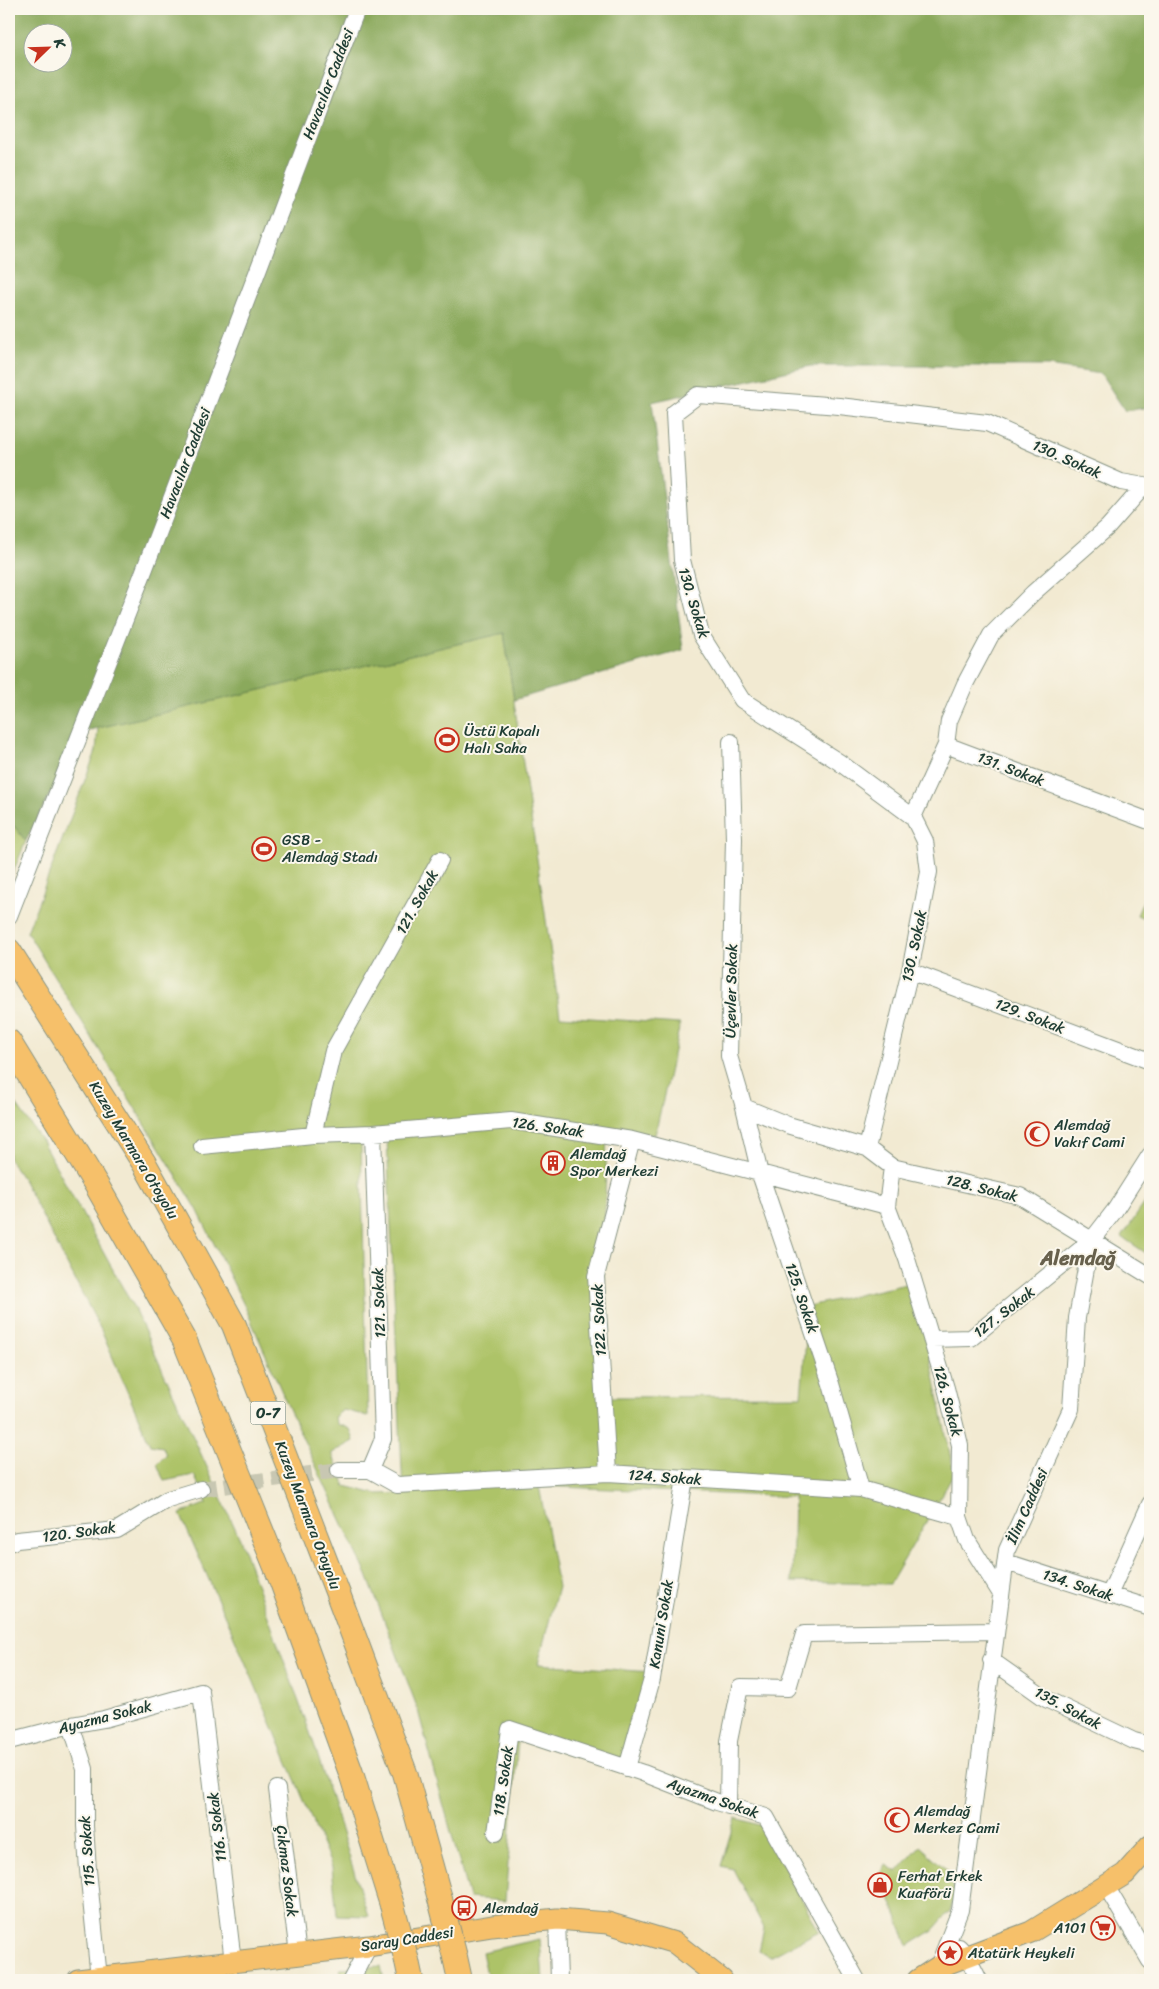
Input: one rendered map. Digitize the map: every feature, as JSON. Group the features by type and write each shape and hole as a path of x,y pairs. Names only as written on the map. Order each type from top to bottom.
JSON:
{"highway":[{"name":"Kuzey Marmara Otoyolu","path":"14,959 144,1163 234,1325 335,1585 405,1773 458,1969"},
{"path":"9,1042 98,1186 184,1339 282,1582 351,1773 392,1905 409,1971"}],"main road":[{"path":"918,1980 938,1967 1030,1932 1125,1874 1150,1846"},
{"name":"Saray Caddesi","path":"78,1980 369,1946 492,1926 557,1919 608,1923 675,1943 722,1980"}],"street":[{"name":"Havacılar Caddesi","path":"9,916 142,576 357,9"},
{"name":"130. Sokak","path":"867,1148 910,971 929,872 925,841 913,817 839,762 742,700 701,635 682,560 674,413 698,395 838,406 987,423 1121,482 1147,487"},
{"path":"913,817 946,745 949,722 961,691 991,635 1033,592 1108,527 1147,487"},
{"name":"Üçevler Sokak","path":"731,742 734,839 729,1056 744,1107"},
{"name":"131. Sokak","path":"946,745 1149,821"},
{"name":"121. Sokak","path":"313,1135 333,1051 440,860"},
{"name":"129. Sokak","path":"910,971 1150,1061"},
{"path":"744,1107 788,1125 867,1148 892,1167"},
{"name":"125. Sokak","path":"744,1107 760,1174 831,1384 861,1489"},
{"name":"126. Sokak","path":"202,1146 313,1135 373,1133 512,1121 632,1140 887,1206"},
{"name":"121. Sokak","path":"370,1470 383,1439 373,1133"},
{"name":"122. Sokak","path":"608,1473 596,1276 632,1140"},
{"name":"İlim Caddesi","path":"938,1967 960,1910 1007,1550 1071,1409 1077,1318 1091,1241 1115,1210 1150,1155"},
{"name":"126. Sokak","path":"892,1167 887,1206 907,1259 946,1388 960,1445 959,1517 967,1540 1001,1594"},
{"name":"128. Sokak","path":"892,1167 1020,1196 1091,1241 1147,1270"},
{"name":"127. Sokak","path":"931,1339 971,1338 1091,1241"},
{"path":"339,1470 370,1470"},
{"name":"124. Sokak","path":"370,1470 397,1485 608,1473 861,1489 959,1517"},
{"name":"Kanuni Sokak","path":"627,1768 652,1679 685,1478"},
{"name":"120. Sokak","path":"9,1543 17,1540 117,1530 168,1499 201,1489"},
{"path":"1109,1595 1150,1504"},
{"name":"134. Sokak","path":"1006,1562 1150,1608"},
{"path":"728,1806 729,1741 740,1687 788,1688 804,1634 996,1631"},
{"name":"135. Sokak","path":"992,1660 1046,1699 1134,1741 1150,1745"},
{"name":"Ayazma Sokak","path":"9,1741 71,1725 104,1719 202,1692"},
{"name":"116. Sokak","path":"202,1692 233,1962"},
{"name":"115. Sokak","path":"71,1725 85,1769 87,1861 99,1978"},
{"name":"Ayazma Sokak","path":"510,1729 627,1768 728,1806 766,1817 857,1980"},
{"name":"118. Sokak","path":"496,1833 510,1729"},
{"name":"Çıkmaz Sokak","path":"277,1789 298,1954"},
{"path":"1106,1886 1150,1961"},
{"path":"557,1919 559,1980"},
{"path":"949,1937 967,1956 979,1980"},
{"path":"351,1980 369,1946"}],"green space":[{"path":"9,9 1150,9 1150,407 1125,411 1101,374 1048,366 811,366 652,402 683,650 514,700 504,633 81,732 26,841 9,820"},
{"path":"504,633 560,1016 680,1024 655,1135 607,1128 603,1284 610,1397 801,1396 809,1306 915,1282 954,1474 890,1584 792,1582 794,1497 539,1486 558,1587 538,1664 652,1672 629,1763 518,1740 505,1901 469,1898 417,1707 367,1575 291,1413 246,1309 197,1209 27,932 96,751 98,728","holes":["387,1139 403,1493 376,1494 345,1486 332,1453 354,1441 350,1429 337,1424 334,1417 343,1410 368,1416 361,1144"]},
{"path":"9,820 26,841 9,882"},
{"path":"1150,885 1150,921 1137,915"},
{"path":"9,1094 42,1141 134,1308 240,1539 314,1744 368,1916 337,1915 332,1867 180,1514 207,1503 194,1475 164,1481 157,1464 166,1455 163,1447 150,1445 101,1330 24,1181 9,1159"},
{"path":"1150,1195 1150,1255 1149,1255 1122,1237"},
{"path":"735,1818 763,1826 819,1931 770,1957 759,1951 764,1928 733,1869 721,1866"},
{"path":"920,1846 949,1872 948,1880 957,1891 950,1911 932,1931 908,1946 881,1873 886,1865 897,1872"},
{"path":"540,1939 543,1980 488,1980 482,1952"},
{"path":"381,1966 384,1980 342,1980 340,1969"}],"tunnel":[{"path":"201,1489 339,1470"}],"place":[{"name":"Üstü Kapalı Halı Saha","path":"447,740"},
{"name":"GSB - Alemdağ Stadı","path":"264,849"},
{"name":"Alemdağ Vakıf Cami","path":"1037,1134"},
{"name":"Alemdağ Spor Merkezi","path":"553,1163"},
{"name":"Alemdağ Merkez Cami","path":"897,1820"},
{"name":"Ferhat Erkek Kuaförü","path":"880,1885"},
{"name":"Alemdağ","path":"464,1908"},
{"name":"A101","path":"1103,1928"},
{"name":"Atatürk Heykeli","path":"950,1953"}],"district":[{"name":"Alemdağ","path":"1078,1258"}]}
